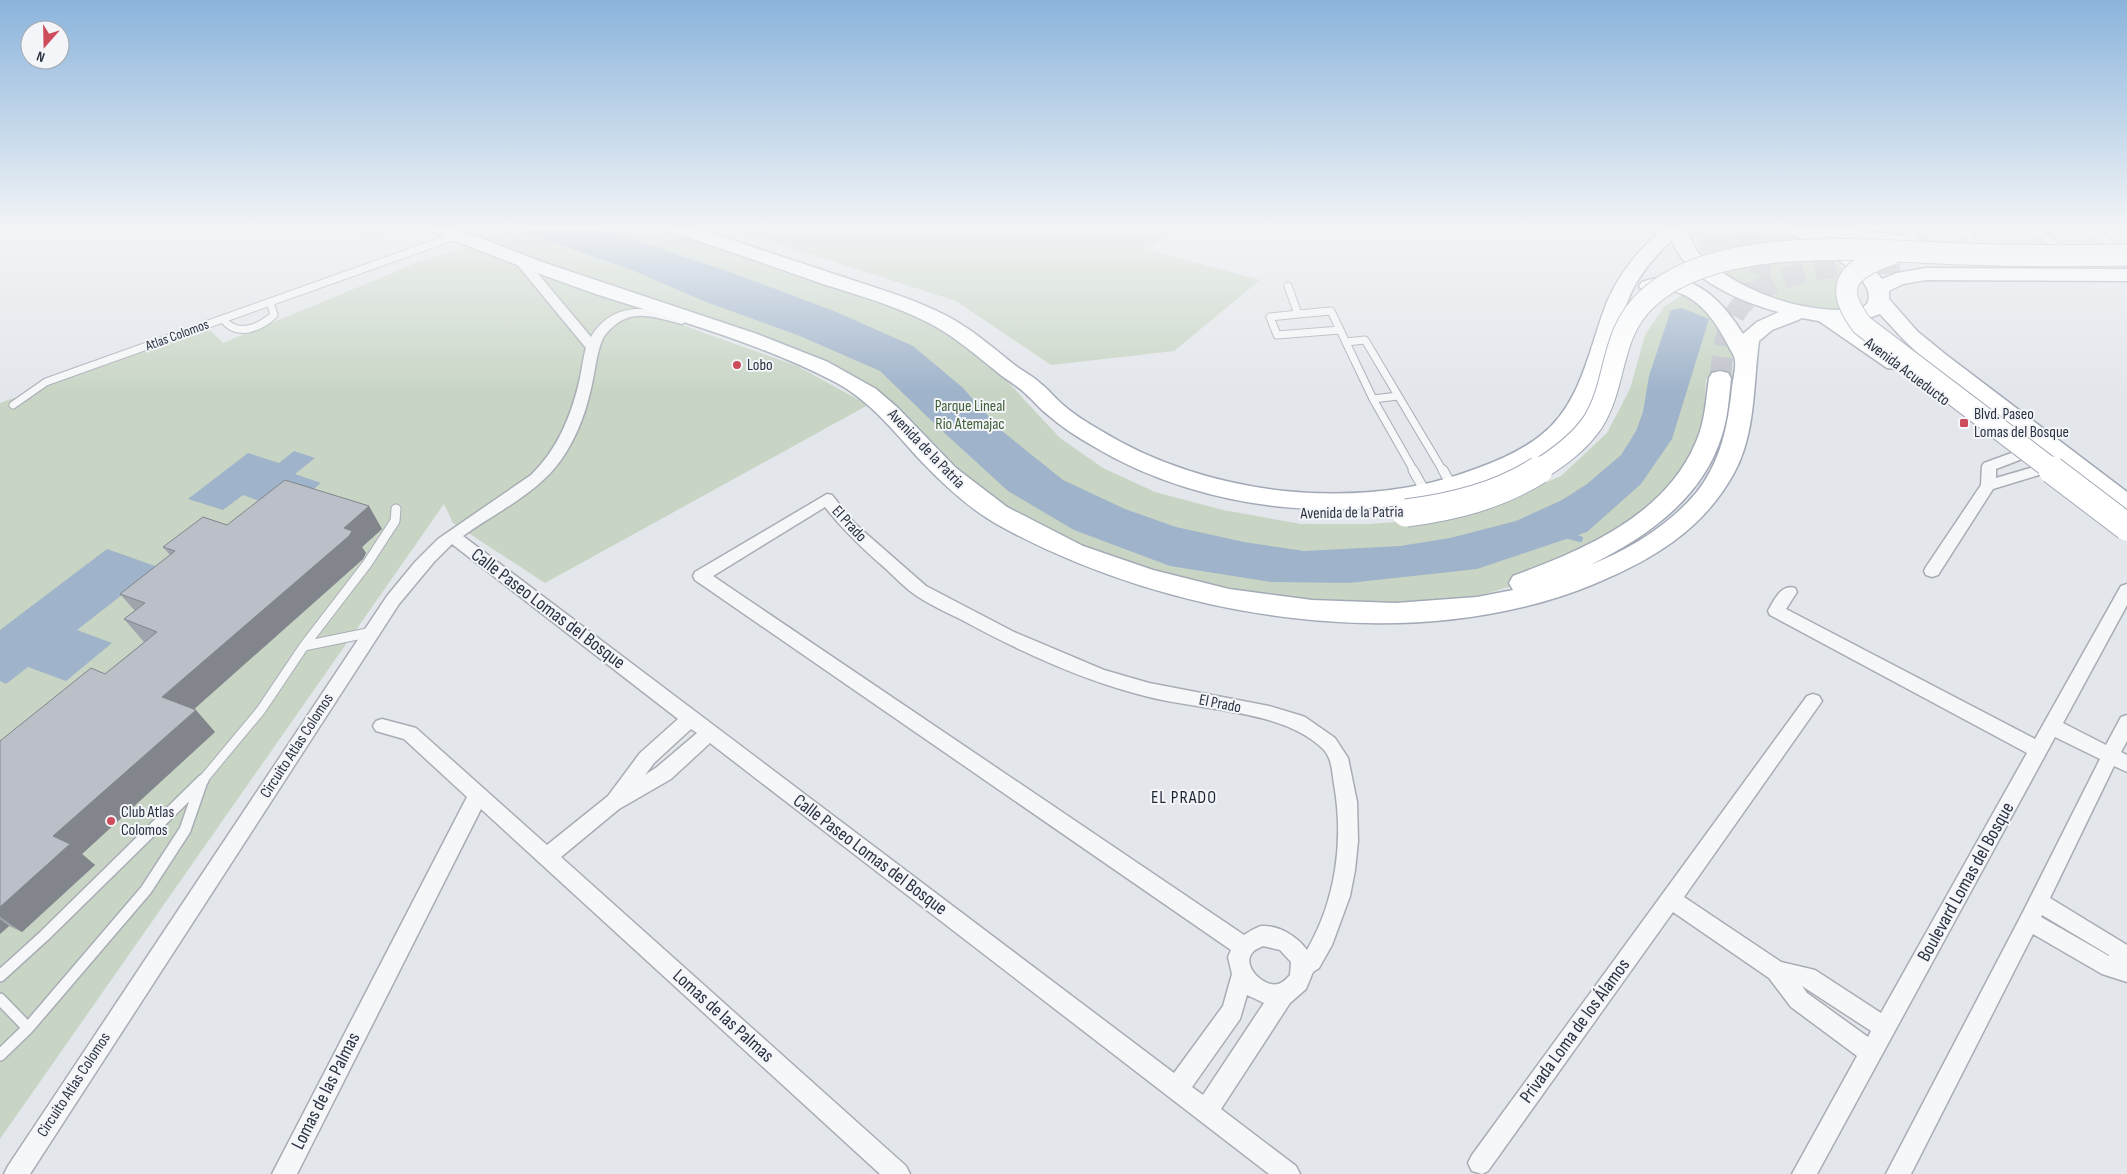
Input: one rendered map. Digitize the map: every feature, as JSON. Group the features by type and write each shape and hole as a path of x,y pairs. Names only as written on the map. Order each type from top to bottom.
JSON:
{"main road":[{"name":"Avenida de la Patria","path":"586,283 740,336 815,364 847,380 877,400 930,456 968,492 1007,520 1090,558 1180,587 1271,606 1326,612 1425,612 1474,608 1533,597 1598,575 1650,548 1683,521 1708,494 1724,468 1740,423 1749,340 1756,330 1797,313"},
{"name":"Avenida de la Patria","path":"837,283 919,311 950,326 978,344 1010,372 1030,385 1052,408 1078,428 1113,449 1153,468 1238,492 1327,501 1372,500 1452,488 1488,475 1527,456 1557,434 1579,407 1617,303 1628,283"},
{"path":"1608,332 1633,298 1643,289 1661,283 1672,284 1704,297 1715,307 1724,318 1746,360"},
{"name":"Avenida de la Patria","path":"1010,372 1026,394 1067,434 1134,473 1176,490 1233,505 1290,513 1345,516 1406,513 1457,504 1501,490 1526,477 1567,450 1588,428 1601,406 1617,341 1623,327 1642,304 1670,283"},
{"path":"1727,283 1759,299 1797,313 1827,318 1852,316 1875,308 1879,295 1894,283"},
{"path":"1847,283 1848,304 1856,319 1876,338 2127,527"},
{"path":"1873,283 1879,295"},
{"name":"Avenida Acueducto","path":"1879,295 1910,334 1937,359 2127,504"},
{"name":"Avenida Acueducto","path":"1827,318 1881,352 2127,540"},
{"name":"Avenida de la Patria","path":"1425,612 1509,587 1568,565 1641,524 1668,502 1692,473 1708,443 1716,414 1720,378"}],"street":[{"path":"539,283 592,346 613,321 624,315 639,312 652,312 740,336"},
{"name":"Circuito Atlas Colomos","path":"16,1174 394,600 427,558 452,536 534,480 558,455 585,387 592,346"},
{"path":"1932,571 1988,485 1989,466 2017,456"},
{"path":"1988,485 2037,471"},
{"name":"El Prado","path":"1244,947 701,576 827,499 848,527 920,590 968,618 1008,638 1100,675 1149,690 1269,713 1299,722 1313,730 1329,743 1339,758 1347,802 1348,841 1340,896 1324,938 1312,961 1302,967"},
{"name":"Calle Paseo Lomas del Bosque","path":"452,536 1288,1174"},
{"name":"Boulevard Lomas del Bosque","path":"1804,1174 2127,590"},
{"path":"1789,592 1776,611 2039,750"},
{"name":"Privada Loma de los Álamos","path":"1480,1163 1813,701"},
{"path":"612,803 647,758 691,718"},
{"path":"1898,1174 2038,902 2119,760 2127,722"},
{"name":"Lomas de las Palmas","path":"382,726 410,733 898,1174"},
{"path":"2052,726 2119,760"},
{"path":"547,857 612,803 664,773 710,733"},
{"name":"Lomas de las Palmas","path":"284,1174 478,795"},
{"path":"1670,899 1777,971 1799,1000 1871,1053"},
{"path":"2038,902 2116,948 2127,960"},
{"path":"2028,921 2109,968 2127,972"},
{"path":"1206,1112 1282,994 1297,984 1302,973 1297,951 1288,943 1278,938 1261,936 1252,940 1244,947 1239,960 1242,975 1246,982 1259,992 1282,994"},
{"path":"1777,971 1808,977 1885,1028"},
{"path":"1177,1089 1232,1011 1242,975"}],"lane":[{"name":"Atlas Colomos","path":"13,405 46,382 324,283"},
{"path":"1288,286 1298,314"},
{"path":"224,319 227,325 234,330 251,328 266,322 274,315 270,302"},
{"path":"1340,330 1277,336 1270,317 1331,311 1373,399 1426,493"},
{"path":"1346,342 1365,340 1452,488"},
{"path":"1373,399 1398,396"},
{"path":"0,976 44,936 202,781 261,710 304,646 367,564 394,521 396,509"},
{"path":"304,646 372,632"},
{"path":"0,1055 28,1028 146,890 184,830 202,781"},
{"path":"0,999 28,1028"}],"green space":[{"name":"Club Atlas Colomos","path":"369,283 573,283 797,366 868,405 545,583 453,523 444,504 0,1139 0,403 208,328 223,343"},
{"name":"Parque Lineal Rio Atemajac","path":"590,283 826,283 914,316 974,350 1007,381 1060,438 1103,468 1155,492 1223,510 1301,524 1369,524 1437,519 1501,501 1561,476 1607,433 1630,389 1645,335 1664,307 1682,295 1706,308 1722,327 1732,352 1733,382 1706,378 1704,418 1691,455 1674,485 1643,513 1568,563 1509,587 1425,611 1279,605 1110,563 979,495 871,389"},
{"path":"899,283 1257,283 1174,351 1051,365 956,301"},
{"path":"1742,283 1856,283 1859,298 1844,310 1814,310 1772,298"}],"water":[{"path":"662,283 759,283 834,311 913,346 962,387 1002,431 1063,480 1125,509 1176,527 1244,542 1304,551 1400,546 1450,538 1516,521 1562,500 1587,484 1621,455 1636,431 1643,412 1649,376 1671,310 1682,308 1709,319 1672,439 1641,484 1587,532 1477,569 1349,583 1271,582 1170,566 1074,530 1008,491 880,371 800,336 706,302"},
{"path":"294,451 315,458 295,474 321,483 304,497 262,502 243,495 223,510 188,499 248,453 279,463"},
{"path":"107,549 158,567 77,630 112,643 66,681 28,667 6,684 0,681 0,630"}],"building":[{"path":"285,480 369,506 344,528 352,531 349,536 162,697 196,710 53,836 70,844 0,907 0,741 91,668 105,674 157,632 124,619 145,603 120,594 175,551 163,547 203,517 227,525"}],"waterway":[{"path":"1565,535 1580,539"}],"tunnel":[{"path":"1751,295 1757,283"},
{"path":"1720,378 1727,333 1734,316 1753,294 1774,283"}],"place":[{"name":"Lobo","path":"737,365"},
{"name":"Blvd. Paseo Lomas del Bosque","path":"1964,423"},
{"name":"Club Atlas Colomos","path":"111,821"}],"district":[{"name":"EL PRADO","path":"1184,797"}]}
